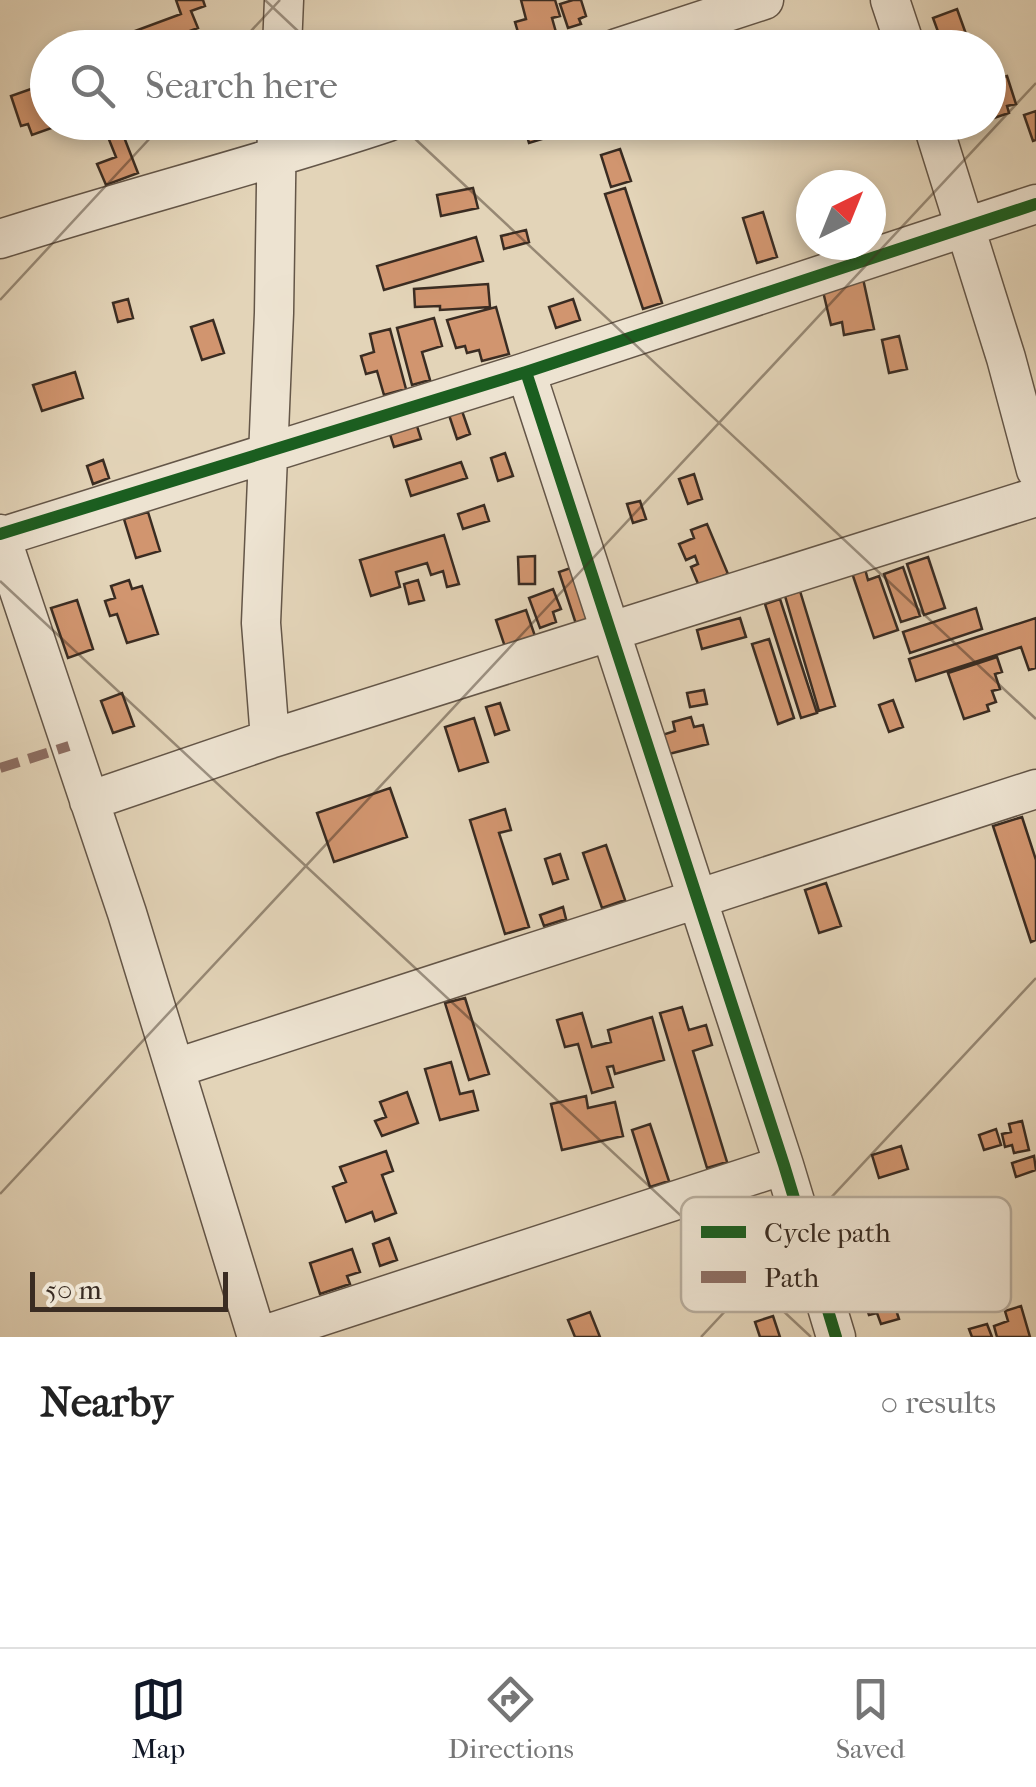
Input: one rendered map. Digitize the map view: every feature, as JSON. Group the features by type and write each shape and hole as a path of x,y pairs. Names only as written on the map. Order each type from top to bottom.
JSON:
{"street":[{"path":"283,30 284,0"},
{"path":"672,30 764,0"},
{"path":"890,0 900,30"},
{"path":"938,140 1036,470"},
{"path":"0,240 276,141 260,622 270,739"},
{"path":"681,1199 257,1337 176,1068 0,535 526,372 1036,204"},
{"path":"526,372 794,1197"},
{"path":"89,801 270,739 612,634 698,602 1036,498"},
{"path":"176,1068 1036,790"},
{"path":"686,1197 784,1165"},
{"path":"828,1312 836,1337"}],"building":[{"path":"176,0 203,0 205,6 191,11 198,28 138,30 181,14"},
{"path":"521,0 555,0 560,16 552,18 555,30 517,30 515,22 526,19"},
{"path":"581,0 586,16 579,19 581,24 568,28 560,4"},
{"path":"957,9 965,30 937,30 933,18"},
{"path":"1006,76 1016,104 1007,106 1006,114"},
{"path":"30,89 30,130 28,124 21,126 11,96"},
{"path":"1036,111 1036,140 1033,141 1024,115"},
{"path":"109,140 125,140 138,173 106,185 97,164 116,157"},
{"path":"620,149 631,181 611,187 601,155"},
{"path":"473,188 478,208 441,216 437,195"},
{"path":"625,188 662,303 643,309 605,194"},
{"path":"763,212 777,257 757,263 743,218"},
{"path":"526,230 529,242 504,249 501,236"},
{"path":"476,237 483,261 384,290 377,266"},
{"path":"862,274 874,329 844,335 842,322 831,325 821,283"},
{"path":"488,284 490,307 415,307 414,289"},
{"path":"128,299 133,318 118,322 113,303"},
{"path":"573,299 580,320 556,328 549,307"},
{"path":"496,307 509,354 482,361 479,350 467,353 465,346 456,348 447,320"},
{"path":"434,318 442,346 422,352 430,380 412,385 397,328"},
{"path":"213,320 224,353 202,360 191,327"},
{"path":"390,329 406,389 384,395 377,371 366,374 361,356 374,352 370,334"},
{"path":"899,336 907,369 889,373 882,340"},
{"path":"75,372 83,398 42,411 33,385"},
{"path":"462,411 470,434 457,439 449,415"},
{"path":"416,423 421,439 394,447 389,431"},
{"path":"505,453 513,476 498,481 491,458"},
{"path":"103,460 109,478 93,484 87,466"},
{"path":"461,462 467,478 411,496 406,480"},
{"path":"694,474 702,499 688,504 679,479"},
{"path":"640,501 646,519 633,523 627,504"},
{"path":"484,505 489,521 463,529 458,514"},
{"path":"148,512 160,551 136,558 124,519"},
{"path":"707,524 728,574 699,586 691,567 698,564 695,556 686,560 679,544 694,538 691,530"},
{"path":"444,535 459,584 447,587 443,571 431,575 427,563 396,572 400,587 371,596 360,560"},
{"path":"535,556 535,584 519,584 518,557"},
{"path":"928,557 945,608 924,615 907,564"},
{"path":"579,565 595,618 576,624 559,572"},
{"path":"903,567 920,616 901,622 884,574"},
{"path":"865,569 868,580 879,576 898,630 874,638 852,573"},
{"path":"129,580 132,589 142,586 158,634 127,643 117,614 110,616 105,601 115,598 111,586"},
{"path":"418,580 424,600 409,604 404,584"},
{"path":"553,589 561,609 553,612 556,622 540,628 529,598"},
{"path":"800,591 835,706 819,711 785,596"},
{"path":"780,599 817,713 801,718 765,604"},
{"path":"77,600 93,649 68,658 51,608"},
{"path":"976,608 982,629 910,653 903,632"},
{"path":"526,610 535,636 505,647 496,620"},
{"path":"740,618 746,637 702,649 697,630"},
{"path":"1036,618 1036,668 1029,670 1021,647 916,681 909,659"},
{"path":"769,639 794,718 778,724 752,644"},
{"path":"997,657 1002,672 995,674 1000,689 992,691 996,702 987,705 989,711 964,719 948,673"},
{"path":"704,690 707,704 690,707 687,693"},
{"path":"122,693 134,726 113,733 101,701"},
{"path":"893,700 903,727 889,732 879,705"},
{"path":"500,703 509,730 495,735 486,707"},
{"path":"691,717 694,727 703,725 708,744 665,755 659,736 675,731 673,722"},
{"path":"474,718 488,762 459,771 445,727"},
{"path":"390,788 407,837 334,862 317,813"},
{"path":"505,809 511,830 499,833 529,927 505,934 470,820"},
{"path":"1022,817 1036,860 1036,940 1031,942 993,826"},
{"path":"606,845 625,900 602,908 583,853"},
{"path":"560,854 568,879 553,884 545,859"},
{"path":"826,883 841,926 819,933 805,890"},
{"path":"563,907 566,919 544,926 540,915"},
{"path":"465,998 489,1074 469,1080 445,1003"},
{"path":"682,1007 689,1030 706,1025 712,1045 693,1051 727,1162 707,1168 660,1013"},
{"path":"582,1013 592,1047 611,1042 608,1030 652,1017 664,1060 615,1074 613,1066 607,1067 613,1087 592,1093 578,1044 565,1047 557,1020"},
{"path":"451,1062 460,1094 473,1091 478,1110 440,1120 425,1069"},
{"path":"407,1092 418,1123 382,1136 375,1121 386,1117 380,1102"},
{"path":"586,1096 588,1108 615,1102 623,1136 562,1150 551,1104"},
{"path":"1022,1121 1029,1150 1014,1153 1012,1145 1005,1147 1002,1134 1011,1132 1009,1124"},
{"path":"650,1124 669,1181 650,1187 632,1130"},
{"path":"996,1129 1001,1145 984,1150 979,1135"},
{"path":"901,1146 908,1169 879,1178 872,1155"},
{"path":"386,1151 393,1171 382,1175 396,1213 375,1221 372,1212 346,1222 333,1187 346,1182 340,1167"},
{"path":"1034,1156 1036,1170 1016,1177 1012,1163"},
{"path":"389,1238 397,1260 380,1266 373,1244"},
{"path":"352,1249 360,1272 347,1276 350,1284 320,1294 310,1263"},
{"path":"1021,1306 1030,1337 997,1337 994,1326 1008,1321 1005,1312"},
{"path":"590,1312 600,1337 575,1337 568,1320"},
{"path":"868,1312 897,1312 899,1319 881,1324 877,1313"},
{"path":"773,1316 780,1337 760,1337 755,1322"},
{"path":"987,1324 992,1337 972,1337 969,1329"}],"marked path":[{"path":"0,768 69,746"}],"cycle path":[{"path":"0,534 526,372 1036,204"},
{"path":"526,372 794,1197"},
{"path":"828,1312 836,1337"}]}
